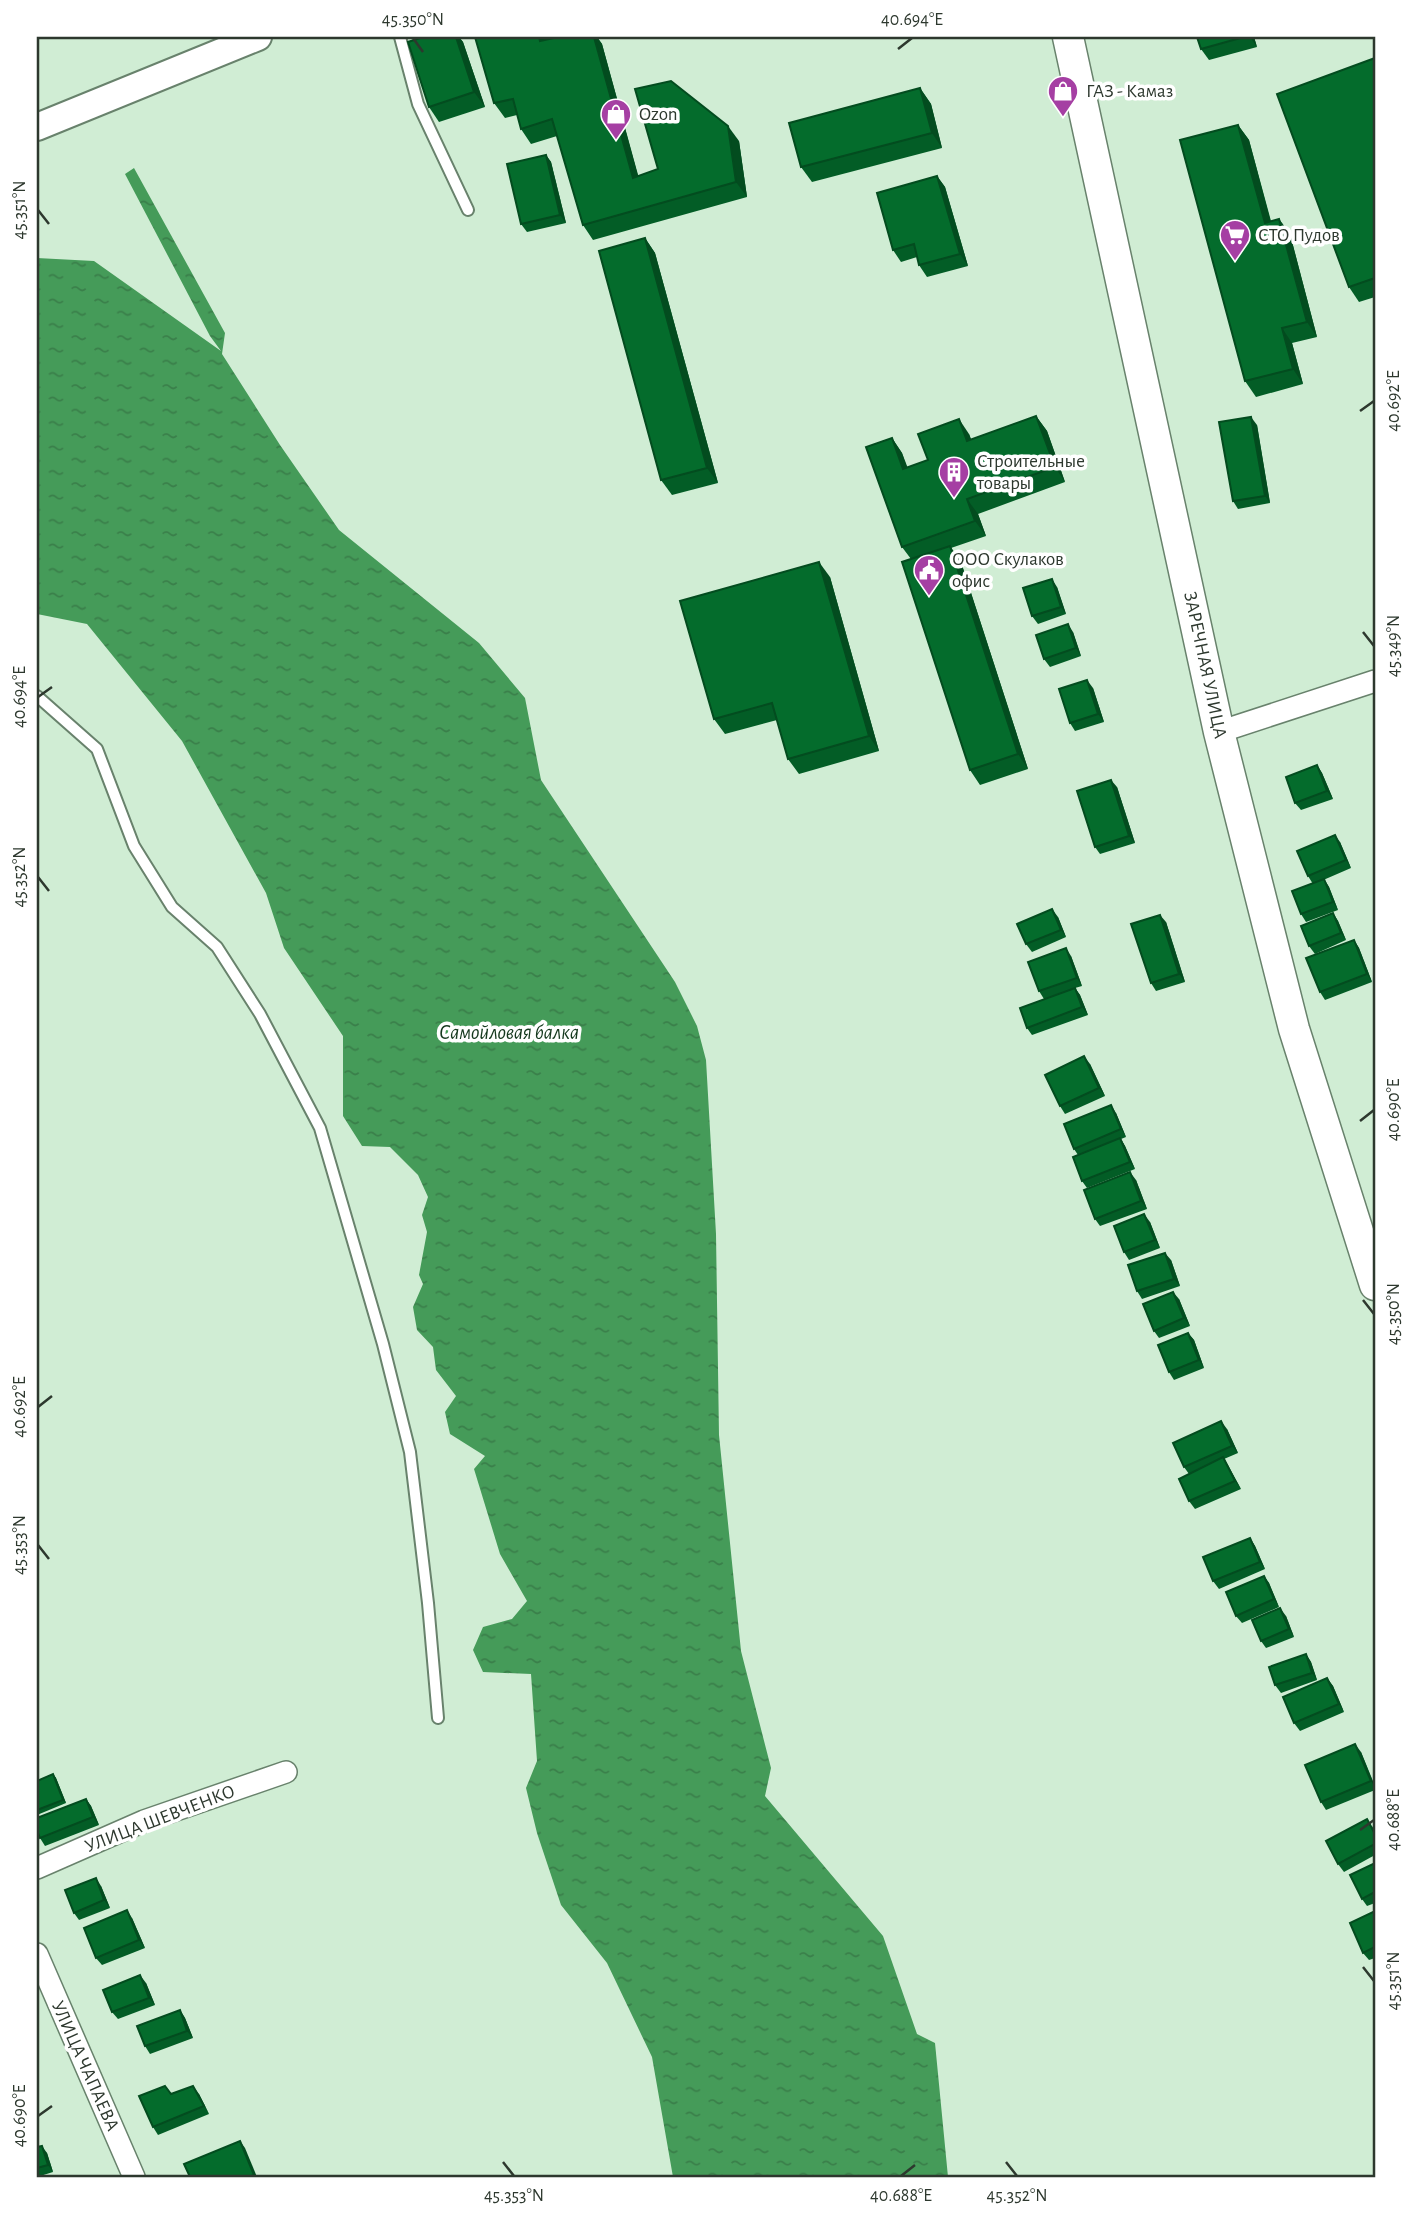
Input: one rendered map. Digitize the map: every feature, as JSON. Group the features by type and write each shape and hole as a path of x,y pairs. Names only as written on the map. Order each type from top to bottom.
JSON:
{"main road":[{"name":"ЗАРЕЧНАЯ УЛИЦА","path":"1068,37 1219,732 1294,1029 1375,1284"}],"street":[{"path":"37,127 258,37"},
{"path":"1219,732 1375,681"},
{"name":"УЛИЦА ШЕВЧЕНКО","path":"37,1868 144,1821 286,1772"},
{"name":"УЛИЦА ЧАПАЕВА","path":"37,1954 134,2177"}],"lane":[{"path":"400,37 418,104 468,210"},
{"path":"37,696 97,748 134,846 172,907 216,947 224,958 260,1014 320,1128 383,1344 410,1452 438,1718"}],"water":[{"name":"Самойловая балка","path":"134,168 225,333 222,354 339,530 479,643 525,698 541,780 675,982 697,1026 706,1060 716,1234 719,1435 741,1651 771,1768 765,1796 883,1936 917,2034 935,2043 948,2177 673,2177 652,2057 607,1963 561,1905 537,1833 526,1788 537,1761 531,1674 483,1672 473,1650 483,1627 512,1619 527,1601 500,1554 474,1469 485,1456 450,1434 445,1412 456,1396 436,1370 433,1347 417,1330 413,1307 423,1284 419,1275 427,1232 422,1215 428,1197 418,1175 390,1147 362,1146 343,1116 343,1036 284,948 266,893 182,741 87,624 37,614 37,258 94,261 221,351 210,336 125,174"}],"building":[{"path":"423,37 456,37 474,92 429,107 408,42"},
{"path":"475,37 539,37 540,41 558,37 594,37 633,178 658,169 635,89 671,81 728,126 736,182 583,225 552,119 521,129 513,99 494,103"},
{"path":"1197,37 1244,37 1201,49"},
{"path":"1375,58 1375,278 1349,287 1277,94"},
{"path":"920,88 932,133 801,167 789,123"},
{"path":"1238,125 1265,223 1279,219 1307,322 1282,328 1293,369 1245,381 1180,140"},
{"path":"546,155 560,215 521,224 507,164"},
{"path":"937,176 960,254 919,265 914,244 893,250 877,193"},
{"path":"645,238 707,468 661,480 599,251"},
{"name":"Строительные товары","path":"1036,416 1055,467 967,499 975,521 902,547 866,447 892,438 903,469 928,460 918,434 959,419 967,441"},
{"path":"1251,417 1265,496 1233,501 1219,422"},
{"path":"950,546 1018,754 970,770 902,562"},
{"path":"819,562 869,736 788,759 772,703 714,719 680,601"},
{"path":"1052,579 1061,607 1032,616 1023,588"},
{"path":"1068,624 1076,648 1044,659 1036,635"},
{"path":"1087,680 1098,714 1070,723 1059,689"},
{"path":"1317,765 1327,791 1295,803 1286,777"},
{"path":"1111,780 1129,836 1095,847 1077,791"},
{"path":"1335,835 1346,860 1308,876 1297,851"},
{"path":"1324,879 1333,902 1301,914 1292,891"},
{"path":"1052,909 1061,930 1026,944 1017,924"},
{"path":"1333,913 1341,933 1309,946 1301,926"},
{"path":"1160,915 1179,974 1151,983 1131,924"},
{"path":"1354,940 1367,974 1320,992 1306,958"},
{"path":"1066,948 1077,978 1039,991 1028,962"},
{"path":"1075,988 1082,1007 1027,1028 1020,1008"},
{"path":"1084,1056 1099,1088 1060,1106 1045,1075"},
{"path":"1111,1105 1121,1129 1074,1149 1064,1124"},
{"path":"1120,1138 1130,1162 1082,1181 1073,1157"},
{"path":"1130,1172 1141,1201 1095,1219 1084,1190"},
{"path":"1144,1214 1155,1240 1124,1252 1114,1226"},
{"path":"1165,1253 1174,1279 1137,1291 1128,1265"},
{"path":"1173,1292 1184,1318 1154,1331 1143,1304"},
{"path":"1188,1333 1199,1360 1169,1372 1158,1345"},
{"path":"1221,1421 1232,1446 1184,1467 1173,1443"},
{"path":"1223,1457 1235,1481 1189,1501 1179,1479"},
{"path":"1250,1538 1260,1562 1213,1581 1203,1557"},
{"path":"1264,1576 1274,1599 1236,1616 1226,1592"},
{"path":"1280,1608 1289,1629 1261,1641 1252,1620"},
{"path":"1306,1654 1312,1673 1275,1685 1269,1667"},
{"path":"1327,1678 1339,1704 1294,1723 1283,1697"},
{"path":"1355,1744 1371,1781 1321,1802 1305,1765"},
{"path":"53,1774 63,1800 37,1810 37,1781"},
{"path":"86,1799 93,1817 40,1838 37,1818"},
{"path":"1367,1819 1375,1834 1375,1844 1338,1864 1326,1841"},
{"path":"1375,1863 1375,1892 1362,1899 1350,1875"},
{"path":"96,1878 104,1900 74,1913 65,1890"},
{"path":"127,1910 139,1940 96,1958 84,1928"},
{"path":"1375,1911 1375,1947 1363,1953 1350,1923"},
{"path":"140,1975 149,1998 112,2012 103,1990"},
{"path":"180,2010 187,2031 145,2046 137,2026"},
{"path":"165,2086 171,2094 193,2086 204,2106 153,2127 139,2096"},
{"path":"240,2141 254,2175 190,2177 184,2164"},
{"path":"42,2146 48,2165 37,2168 37,2147"}],"place":[{"name":"ГАЗ - Камаз","path":"1063,118"},
{"name":"Ozon","path":"616,141"},
{"name":"СТО Пудов","path":"1235,262"},
{"name":"Строительные товары","path":"954,499"},
{"name":"ООО Скулаков офис","path":"929,597"}]}
